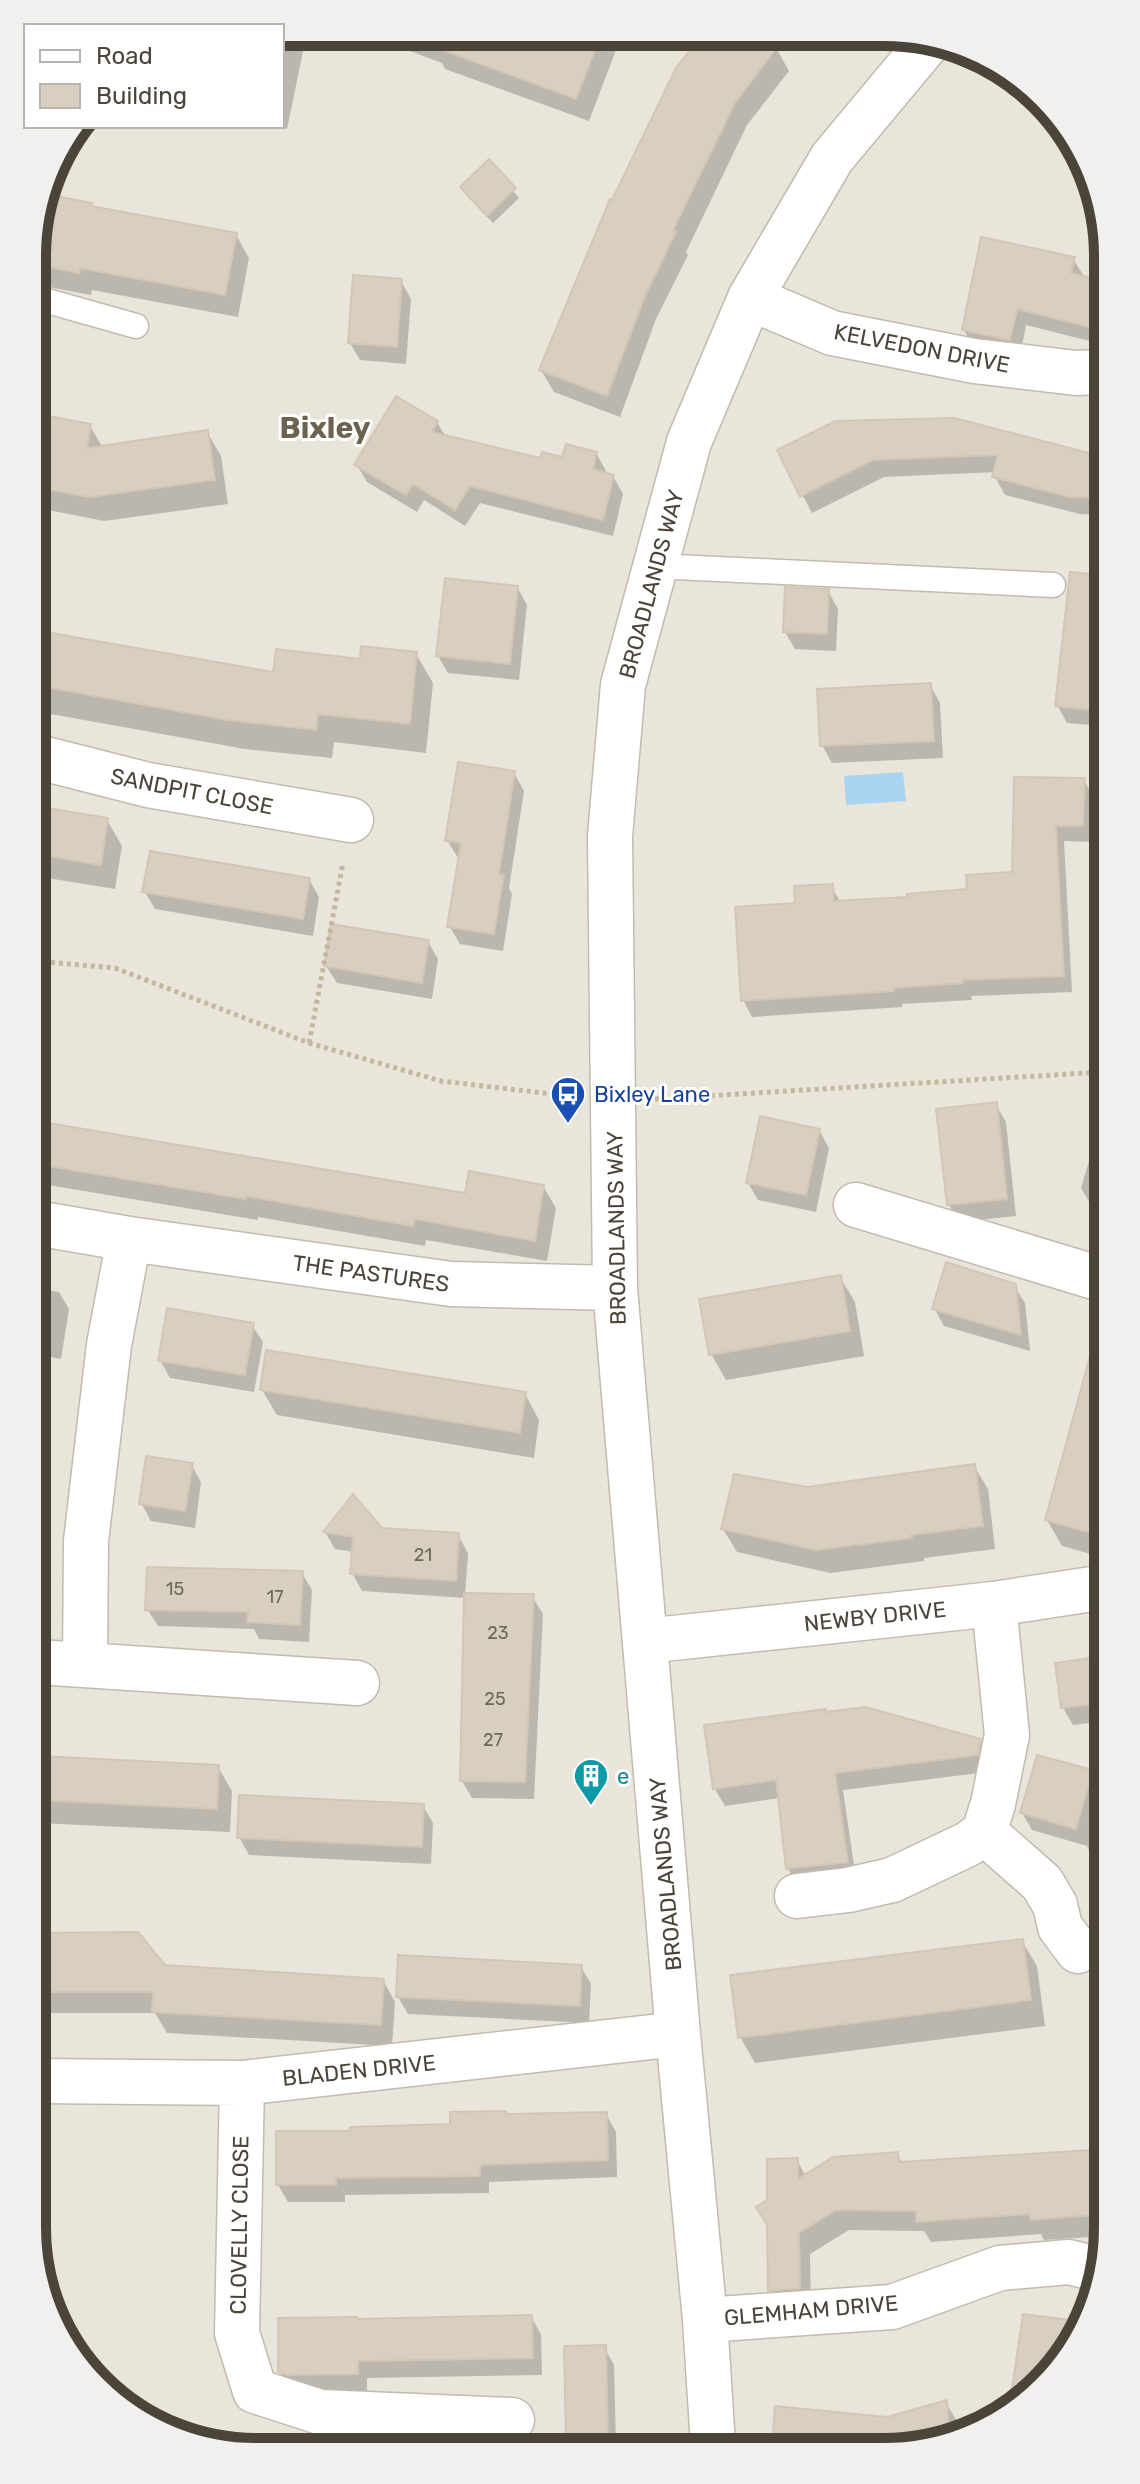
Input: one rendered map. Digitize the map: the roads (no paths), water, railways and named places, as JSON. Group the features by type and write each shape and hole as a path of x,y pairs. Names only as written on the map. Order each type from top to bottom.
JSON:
{"street":[{"name":"BROADLANDS WAY","path":"713,2438 705,2320 615,1288 610,836 623,685 689,442 750,298 832,158 922,50"},
{"name":"KELVEDON DRIVE","path":"750,298 832,333 974,361 1076,373 1094,372"},
{"name":"SANDPIT CLOSE","path":"46,759 148,785 351,820"},
{"path":"856,1205 1094,1277"},
{"name":"THE PASTURES","path":"46,1225 451,1284 615,1288"},
{"path":"85,1665 86,1541 109,1345 129,1239"},
{"name":"NEWBY DRIVE","path":"645,1641 994,1604 1094,1589"},
{"path":"797,1896 848,1890 892,1880 968,1844 984,1832 1000,1778 1007,1735 994,1604"},
{"path":"46,1663 357,1683"},
{"path":"984,1832 1042,1883 1055,1905 1060,1927 1078,1951"},
{"name":"BLADEN DRIVE","path":"46,2081 242,2083 678,2034"},
{"name":"CLOVELLY CLOSE","path":"242,2083 237,2333 255,2391 320,2412 512,2420"},
{"name":"GLEMHAM DRIVE","path":"705,2320 892,2307 1000,2268 1069,2262 1090,2267"}],"lane":[{"path":"46,301 136,326"},
{"path":"655,566 1053,585"}],"water":[{"path":"903,772 906,801 846,805 844,776"}],"place":[{"name":"Bixley Lane","path":"568,1125"},
{"name":"e","path":"591,1807"}],"district":[{"name":"Bixley","path":"325,428"}]}
